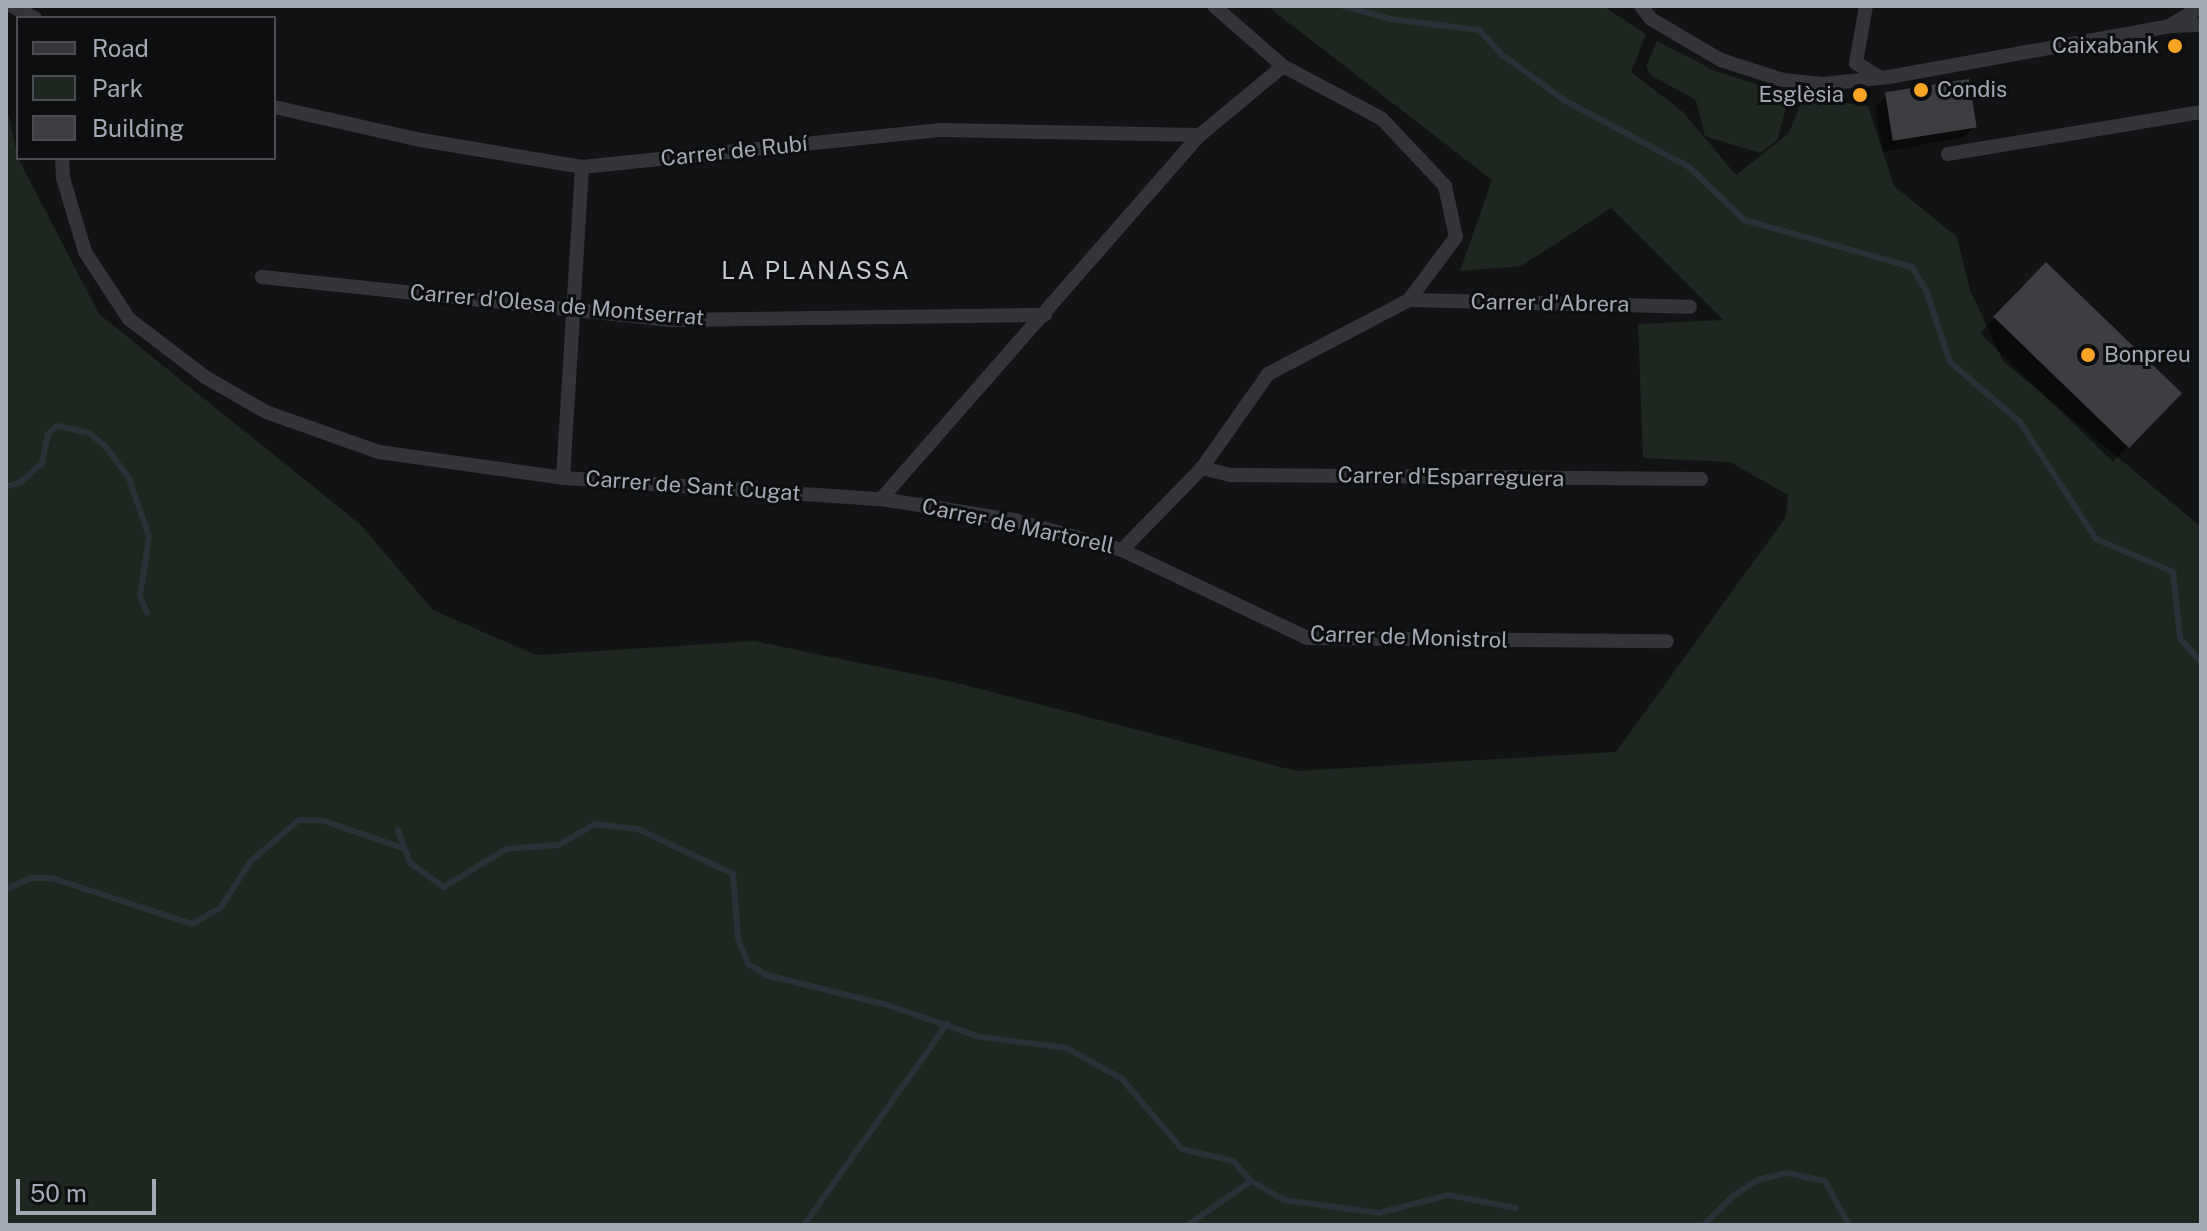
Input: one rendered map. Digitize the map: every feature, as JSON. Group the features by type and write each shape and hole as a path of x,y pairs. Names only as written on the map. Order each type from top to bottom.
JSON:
{"street":[{"path":"12,6 31,16"},
{"path":"881,499 1200,135 1283,66 1214,6"},
{"path":"1641,6 1651,19 1721,60 1783,80 1847,83 2169,26 2201,25"},
{"path":"1847,83 1856,63 1863,7"},
{"path":"2169,26 2201,7"},
{"path":"1856,63 1881,78"},
{"name":"Carrer de Martorell","path":"881,499 1014,520 1122,550 1202,468 1268,374 1409,300 1456,237 1445,186 1382,119 1283,66"},
{"name":"Carrer de Rubí","path":"276,107 421,140 582,167 941,130 1200,135"},
{"path":"1948,154 2201,112"},
{"name":"Carrer de Sant Cugat","path":"62,160 63,178 85,252 129,319 205,377 266,412 379,452 563,478 881,499"},
{"path":"563,478 582,167"},
{"name":"Carrer d'Olesa de Montserrat","path":"262,277 671,320 1045,315"},
{"name":"Carrer d'Abrera","path":"1409,300 1690,307"},
{"name":"Carrer d'Esparreguera","path":"1202,468 1231,475 1701,479"},
{"name":"Carrer de Monistrol","path":"1122,550 1307,638 1667,641"}],"green space":[{"path":"1267,6 1603,6 1646,34 1631,72 1683,112 1736,175 1788,134 1804,97 1868,106 1894,186 1957,237 1970,290 2003,361 2201,527 2201,1225 6,1225 6,104 16,160 19,160 99,314 361,525 433,610 536,655 754,641 953,682 1296,771 1616,752 1786,517 1788,495 1730,462 1643,458 1638,324 1723,320 1611,208 1521,266 1460,271 1492,180"},
{"path":"1657,41 1715,71 1790,95 1777,140 1760,153 1705,136 1696,100 1652,76 1646,67"}],"building":[{"path":"1969,79 1977,127 1893,141 1885,92"},
{"name":"Bonpreu","path":"2046,262 2182,393 2129,448 1993,317"}],"waterway":[{"path":"1343,6 1391,19 1479,30 1501,54 1564,100 1689,167 1744,220 1912,267 1926,290 1950,362 2020,422 2096,539 2173,572 2180,638 2201,662"},
{"path":"6,487 21,482 42,463 48,434 57,426 89,433 105,446 129,478 149,537 140,595 147,613"},
{"path":"6,889 32,878 52,878 192,924 221,907 251,861 299,820 324,821 403,848"},
{"path":"398,830 410,863 444,887 506,849 559,845 595,824 638,829 733,874 738,938 748,964 766,975 887,1005 980,1037 1067,1048 1122,1079 1182,1149 1233,1161 1251,1181 1284,1200 1379,1213 1448,1195 1516,1208"},
{"path":"804,1225 947,1024"},
{"path":"1704,1225 1733,1196 1758,1180 1787,1173 1825,1181 1849,1225"},
{"path":"1188,1225 1251,1181"}],"place":[{"name":"Caixabank","path":"2175,46"},
{"name":"Condis","path":"1921,90"},
{"name":"Esglèsia","path":"1860,95"},
{"name":"Bonpreu","path":"2088,355"}],"district":[{"name":"LA PLANASSA","path":"816,271"}]}
